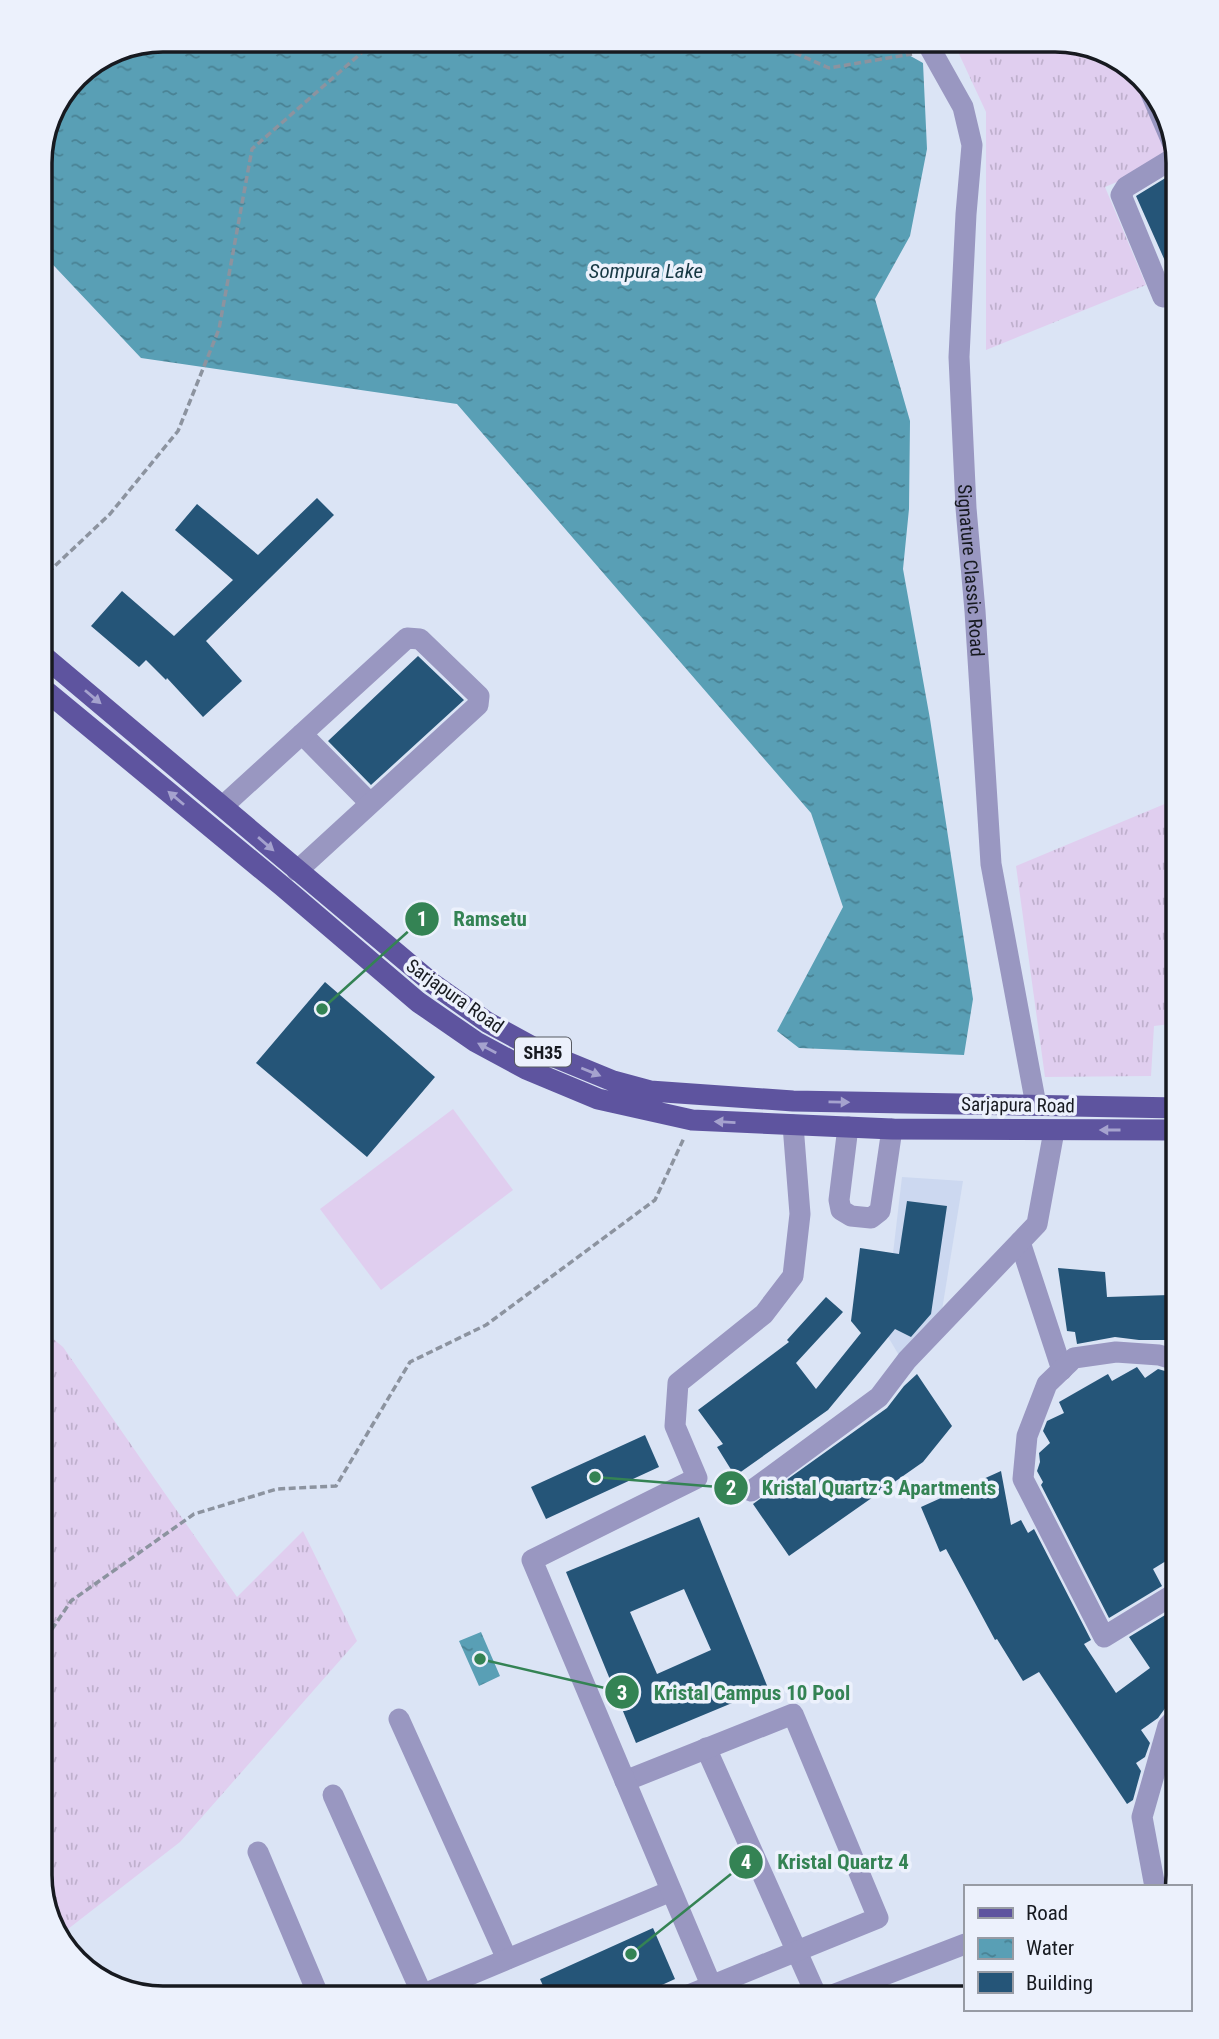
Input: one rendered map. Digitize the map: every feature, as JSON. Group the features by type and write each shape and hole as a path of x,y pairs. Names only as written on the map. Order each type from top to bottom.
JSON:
{"main road":[{"name":"Sarjapura Road","path":"53,664 432,984 487,1022 540,1051 613,1081 650,1091 793,1101 1166,1108"},
{"name":"Sarjapura Road","path":"53,696 418,1002 476,1042 526,1069 598,1100 692,1120 892,1129 1166,1130"},
{"path":"153,779 167,759"},
{"path":"793,1101 793,1125"}],"street":[{"name":"Signature Classic Road","path":"933,53 963,107 972,145 959,357 966,508 991,864 1035,1105"},
{"path":"1166,163 1126,187 1121,195 1163,298 1166,297"},
{"path":"223,806 407,638 421,639 479,696 478,705 297,871"},
{"path":"302,734 370,803"},
{"path":"711,1986 532,1560 697,1478 675,1426 678,1383 764,1314 793,1276 800,1214 793,1125"},
{"path":"848,1127 839,1200 841,1210 851,1216 871,1218 880,1211 892,1129"},
{"path":"751,1491 879,1397 907,1360 1037,1224 1054,1130"},
{"path":"1020,1242 1062,1370"},
{"path":"1166,1357 1116,1352 1074,1358 1047,1384 1027,1436 1023,1479 1104,1637 1166,1599"},
{"path":"625,1781 793,1714 877,1918 796,1949 725,1986"},
{"path":"398,1719 507,1959"},
{"path":"1156,1885 1142,1817 1166,1733"},
{"path":"706,1748 814,1986"},
{"path":"333,1795 413,1986"},
{"path":"258,1852 315,1986"},
{"path":"441,1986 671,1891"},
{"path":"854,1986 964,1944"}],"path":[{"path":"53,568 110,514 178,430 219,329 252,149 362,52"},
{"path":"795,53 830,68 898,53"},
{"path":"52,1629 71,1601 194,1514 277,1489 335,1486 410,1363 486,1325 655,1200 692,1120"}],"shaded area":[{"path":"902,1177 963,1181 942,1310 900,1357 884,1330"}],"green space":[{"path":"959,53 1062,53 1091,58 1117,71 1137,88 1166,148 1166,161 1105,187 1146,285 986,350 986,112"},
{"path":"1166,803 1166,1025 1154,1026 1151,1076 1045,1077 1016,866"},
{"path":"453,1109 513,1190 381,1290 320,1209"},
{"path":"52,1338 63,1347 237,1597 303,1531 357,1641 180,1842 67,1930 56,1904 52,1875"}],"water":[{"name":"Sompura Lake","path":"164,52 905,53 923,63 927,149 910,236 875,299 910,421 909,509 903,569 930,719 973,999 964,1055 799,1048 777,1031 843,907 811,813 457,404 141,358 53,265 53,157 56,135 64,115 90,80 121,61"},
{"path":"481,1632 500,1676 479,1686 459,1641"}],"building":[{"path":"1166,178 1166,263 1136,196"},
{"path":"317,498 334,515 206,641 242,681 203,717 167,678 166,680 146,660 139,667 91,626 122,591 174,636 233,580 175,530 197,504 258,555"},
{"path":"418,656 464,700 371,785 328,741"},
{"path":"325,982 435,1077 367,1157 256,1063"},
{"path":"907,1201 947,1206 931,1314 911,1337 895,1329 828,1410 735,1476 717,1447 723,1444 698,1410 789,1342 787,1340 826,1297 843,1312 796,1363 816,1389 861,1333 851,1321 860,1248 899,1254"},
{"path":"1058,1268 1105,1272 1107,1297 1166,1295 1166,1340 1115,1337 1077,1344 1075,1332 1067,1331"},
{"path":"1137,1367 1145,1378 1158,1369 1166,1371 1166,1561 1153,1569 1162,1586 1109,1618 1041,1485 1043,1482 1037,1471 1039,1453 1050,1443 1043,1431 1047,1421 1064,1413 1059,1402 1108,1374 1112,1381"},
{"path":"917,1374 952,1426 923,1462 789,1556 753,1504 887,1408"},
{"path":"645,1435 659,1467 546,1519 531,1487"},
{"path":"1001,1471 1011,1525 1021,1520 1028,1533 1034,1529 1091,1640 1084,1644 1116,1693 1150,1668 1129,1637 1166,1614 1166,1707 1158,1718 1141,1730 1150,1743 1145,1757 1136,1763 1141,1771 1133,1800 1127,1804 1039,1672 1023,1681 997,1639 995,1640 946,1549 940,1552 921,1507"},
{"path":"699,1517 768,1688 636,1743 566,1572","holes":["684,1589 711,1650 657,1674 630,1612"]},
{"path":"653,1928 675,1979 660,1986 543,1986 540,1979"}],"place":[{"name":"Ramsetu","path":"322,1009"},
{"name":"Kristal Quartz 3 Apartments","path":"595,1477"},
{"name":"Kristal Campus 10 Pool","path":"480,1659"},
{"name":"Kristal Quartz 4","path":"631,1954"}]}
